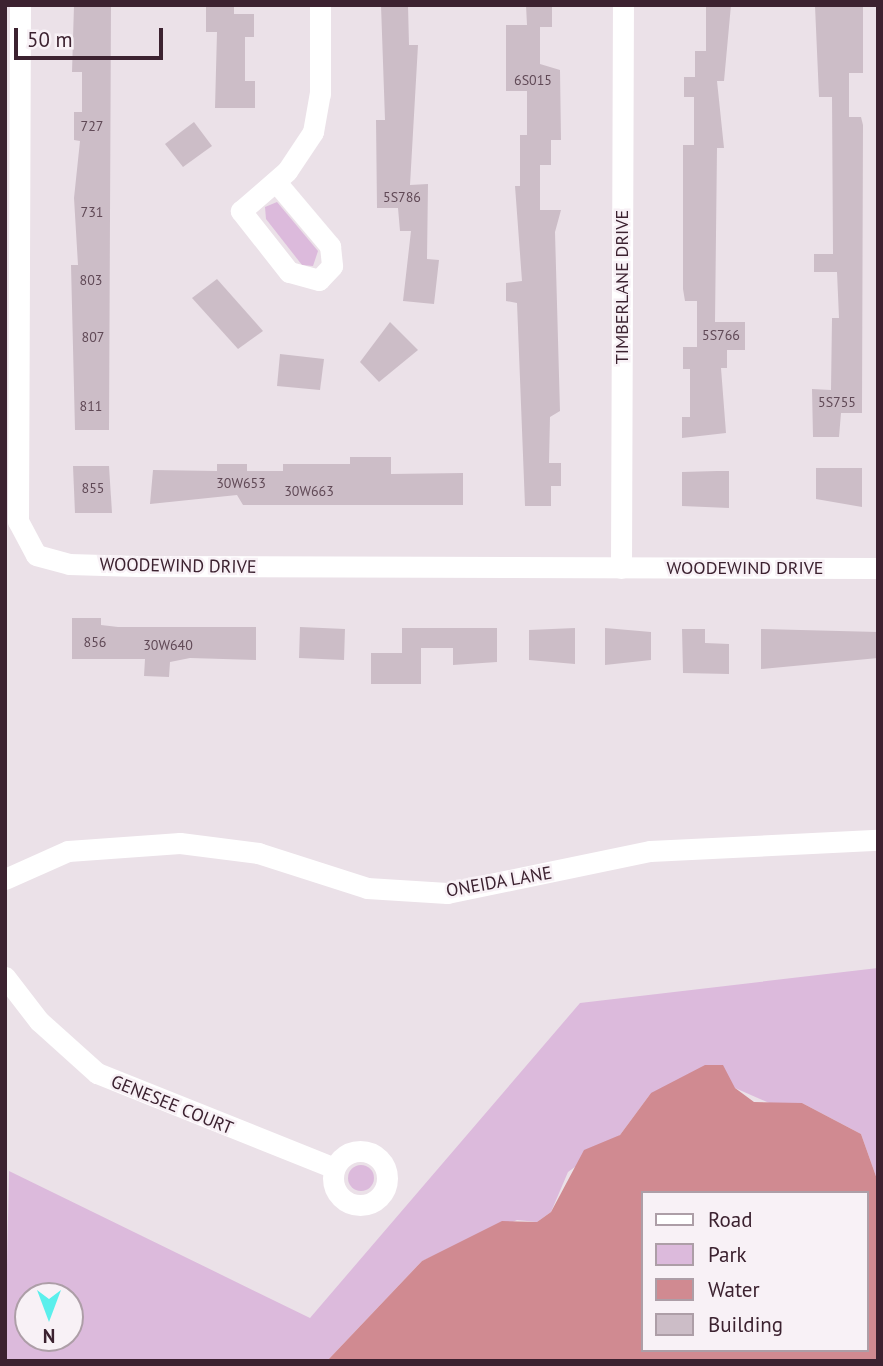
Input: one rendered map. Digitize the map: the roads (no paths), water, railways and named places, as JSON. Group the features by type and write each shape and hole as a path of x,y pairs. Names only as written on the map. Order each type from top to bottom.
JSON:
{"street":[{"name":"WOODEWIND DRIVE","path":"20,5 18,512 21,536 36,555 69,564 137,566 878,568"},
{"path":"276,181 330,246 332,266 319,280 289,272 242,211 296,161 317,115 320,5"},
{"name":"TIMBERLANE DRIVE","path":"621,568 623,5"},
{"name":"ONEIDA LANE","path":"5,879 77,849 180,843 258,853 367,888 447,893 650,851 878,839"},
{"name":"GENESEE COURT","path":"5,976 39,1021 97,1073 334,1168"}],"water":[{"path":"705,1065 723,1065 735,1088 754,1102 802,1103 861,1134 878,1182 878,1361 327,1361 422,1261 502,1221 537,1222 551,1212 584,1150 620,1135 651,1093"}]}
